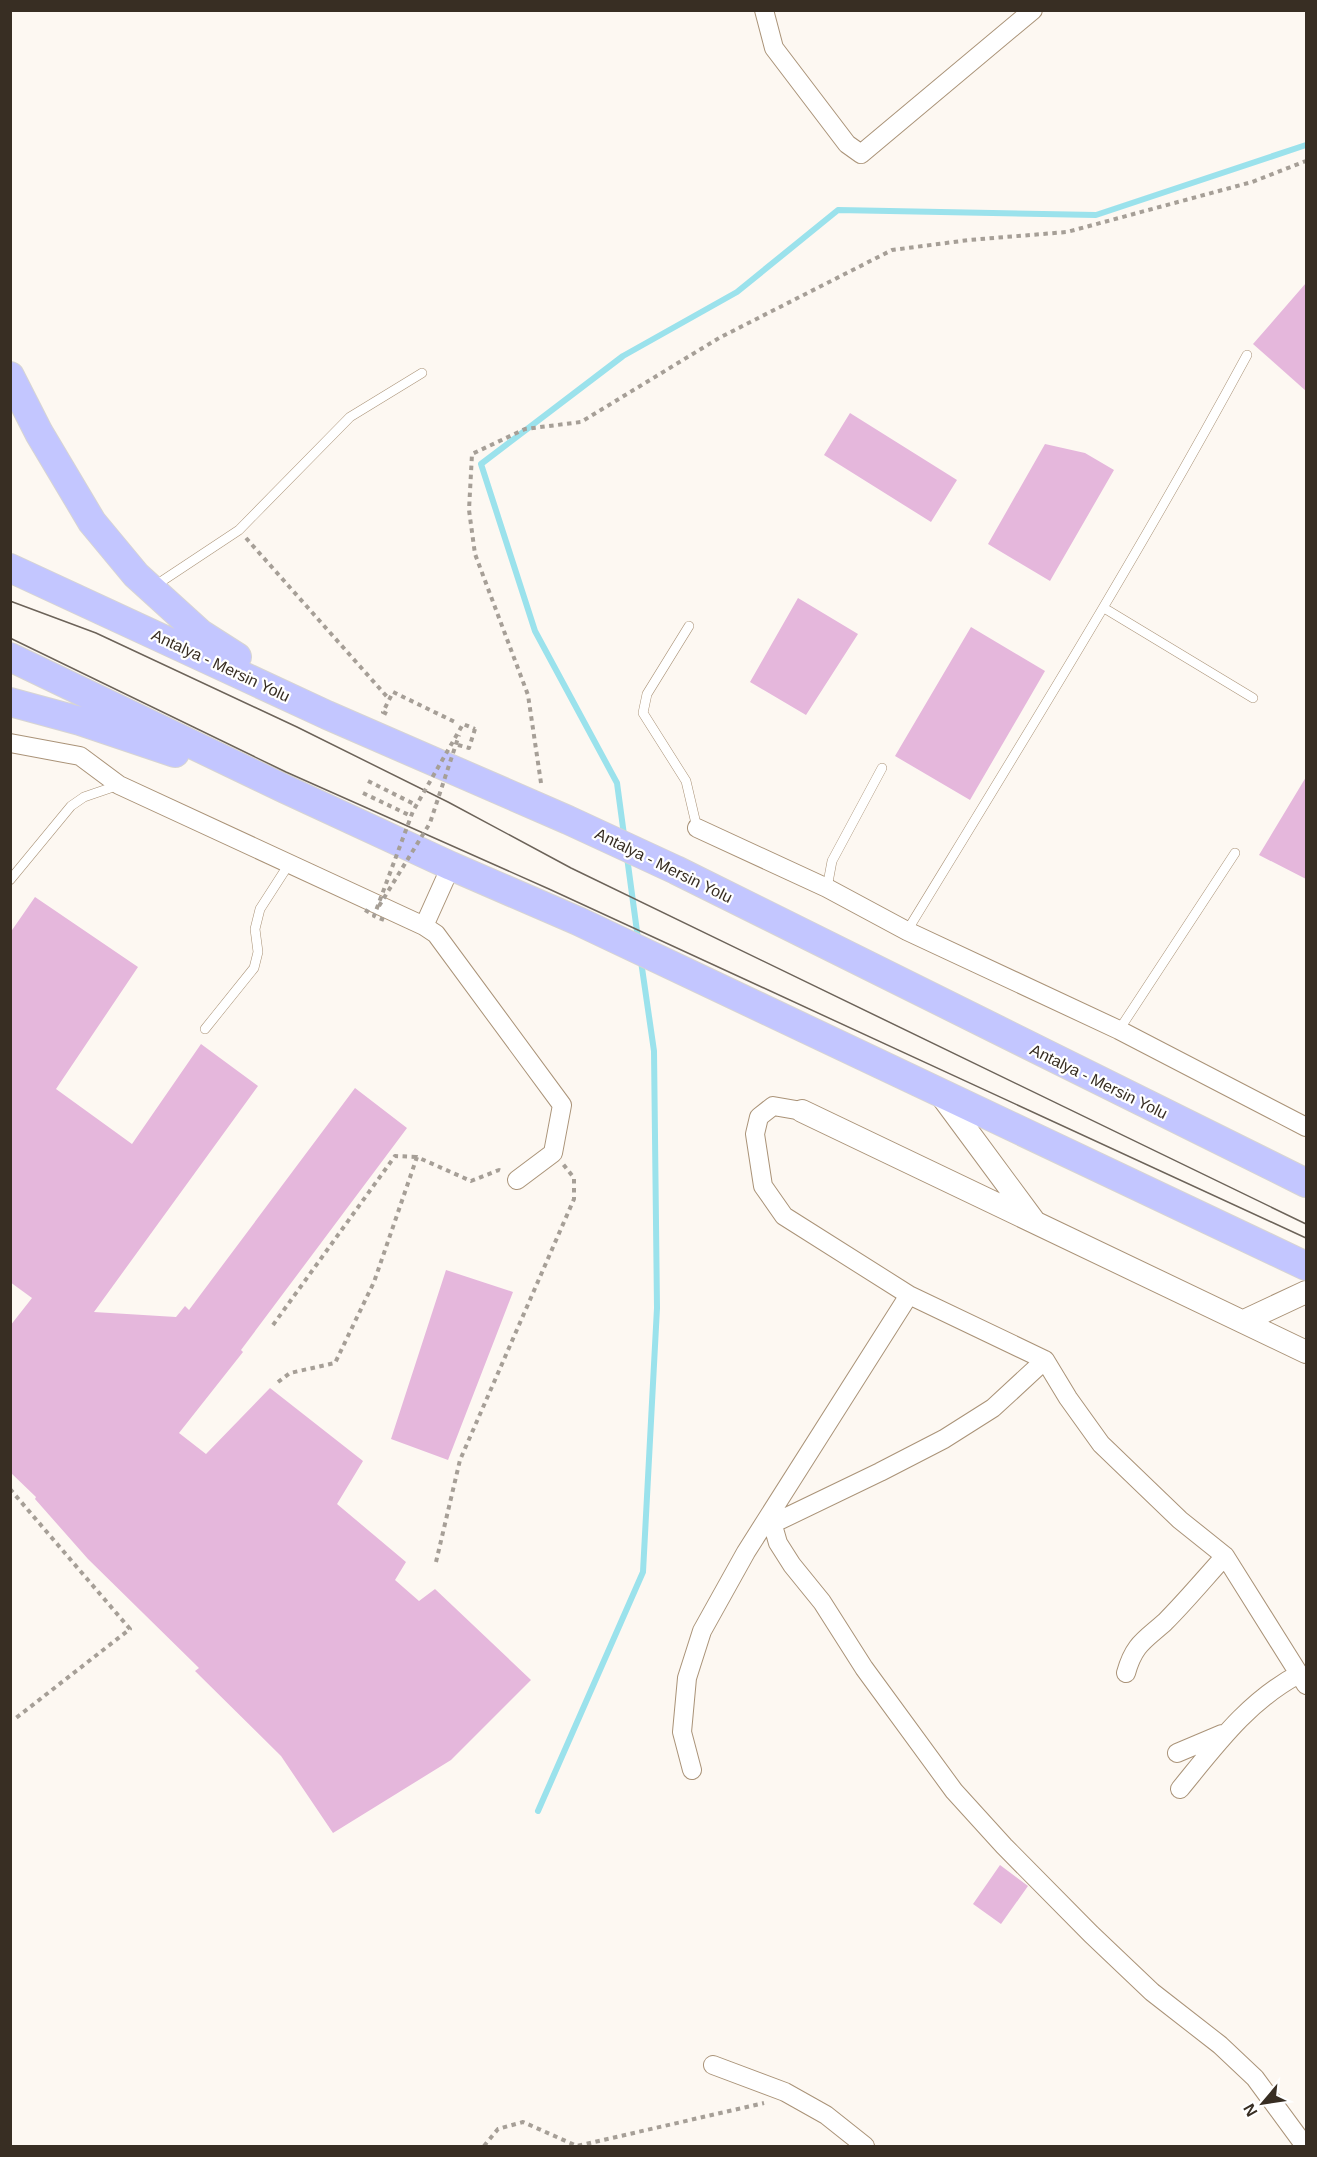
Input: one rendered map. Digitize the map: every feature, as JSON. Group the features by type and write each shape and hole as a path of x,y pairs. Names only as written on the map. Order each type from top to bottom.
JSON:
{"highway":[{"path":"10,376 39,433 92,522 136,575 201,634 327,715"},
{"name":"Antalya - Mersin Yolu","path":"10,568 327,715 557,815 676,870 1306,1184"},
{"path":"10,657 285,789 451,866 578,921 1306,1266"},
{"path":"10,702 91,725 285,789"}],"street":[{"path":"764,10 774,48 847,144 861,154 1034,10"},
{"path":"10,743 80,756 119,785 424,926 436,934 562,1105 553,1153 517,1180"},
{"path":"698,828 827,888 907,931 1119,1030 1306,1126"},
{"path":"424,926 451,866"},
{"path":"937,1090 1036,1223"},
{"path":"1180,1789 1229,1731 1259,1700 1276,1686 1303,1680 1225,1556 1180,1520 1101,1444 1068,1398 1045,1360 909,1294 784,1216 763,1186 754,1134 759,1117 773,1106 802,1111 1306,1352"},
{"path":"1244,1321 1306,1292"},
{"path":"693,1770 682,1732 687,1678 702,1631 746,1552 771,1519 909,1294"},
{"path":"771,1519 880,1472 944,1439 993,1408 1045,1360"},
{"path":"771,1519 778,1543 792,1565 822,1602 864,1668 954,1791 1016,1859 1152,1992 1220,2045 1255,2078 1305,2146"},
{"path":"1126,1672 1130,1658 1143,1639 1164,1622 1225,1556"},
{"path":"1177,1753 1229,1731"},
{"path":"713,2065 794,2097 826,2115 865,2146"}],"lane":[{"path":"907,931 1104,608 1181,476 1247,355"},
{"path":"151,588 239,530 350,417 422,373"},
{"path":"1104,608 1253,698"},
{"path":"689,626 647,694 643,713 686,781 698,828"},
{"path":"827,888 832,861 882,768"},
{"path":"10,880 71,806 84,797 119,785"},
{"path":"1119,1030 1235,853"},
{"path":"205,1029 254,968 258,952 255,929 260,909 290,864"}],"path":[{"path":"557,815 528,695 474,554 470,510 472,454 525,429 581,422 719,338 892,250 969,240 1067,232 1252,182 1306,161"},
{"path":"239,530 389,699"},
{"path":"393,717 383,712 393,692 457,723 475,729 469,748 434,736 423,758"},
{"path":"374,916 416,805 462,724"},
{"path":"374,916 430,822 462,724"},
{"path":"368,781 416,805"},
{"path":"363,793 411,816"},
{"path":"365,910 384,920"},
{"path":"436,1562 460,1460 574,1198 574,1178 553,1153"},
{"path":"273,1325 395,1156 417,1157 471,1181 499,1170 517,1180"},
{"path":"279,1382 290,1373 335,1363 374,1282 417,1157"},
{"path":"10,1489 130,1629 16,1718 10,1718"},
{"path":"484,2146 498,2129 523,2122 577,2146 794,2097"}],"building":[{"path":"1306,283 1306,391 1253,344"},
{"path":"850,413 957,480 931,522 824,455"},
{"path":"1045,444 1085,453 1114,470 1050,581 988,544"},
{"path":"798,598 858,634 806,715 750,682"},
{"path":"971,627 1045,671 970,800 895,756"},
{"path":"1306,777 1306,879 1259,855"},
{"path":"35,897 138,967 56,1089 132,1144 201,1044 258,1086 94,1312 176,1317 185,1306 189,1310 355,1088 407,1128 241,1350 243,1352 179,1433 206,1454 270,1388 363,1461 337,1504 406,1562 395,1580 419,1601 435,1589 531,1680 451,1760 333,1833 281,1756 195,1671 199,1668 88,1559 35,1499 36,1497 10,1472 10,1326 32,1298 10,1282 10,933"},
{"path":"446,1270 513,1292 448,1460 391,1439"},
{"path":"1000,1865 1028,1886 1001,1924 973,1904"}],"waterway":[{"path":"624,835 617,783 535,631 481,464 623,356 737,292 838,210 1096,215 1306,145"},
{"path":"627,857 638,939"},
{"path":"538,1811 643,1572 657,1308 654,1051 641,961"}],"tram line":[{"path":"10,601 96,633 297,727 448,802 571,868 1306,1224"},
{"path":"10,638 286,772 549,889 1306,1238"}]}
